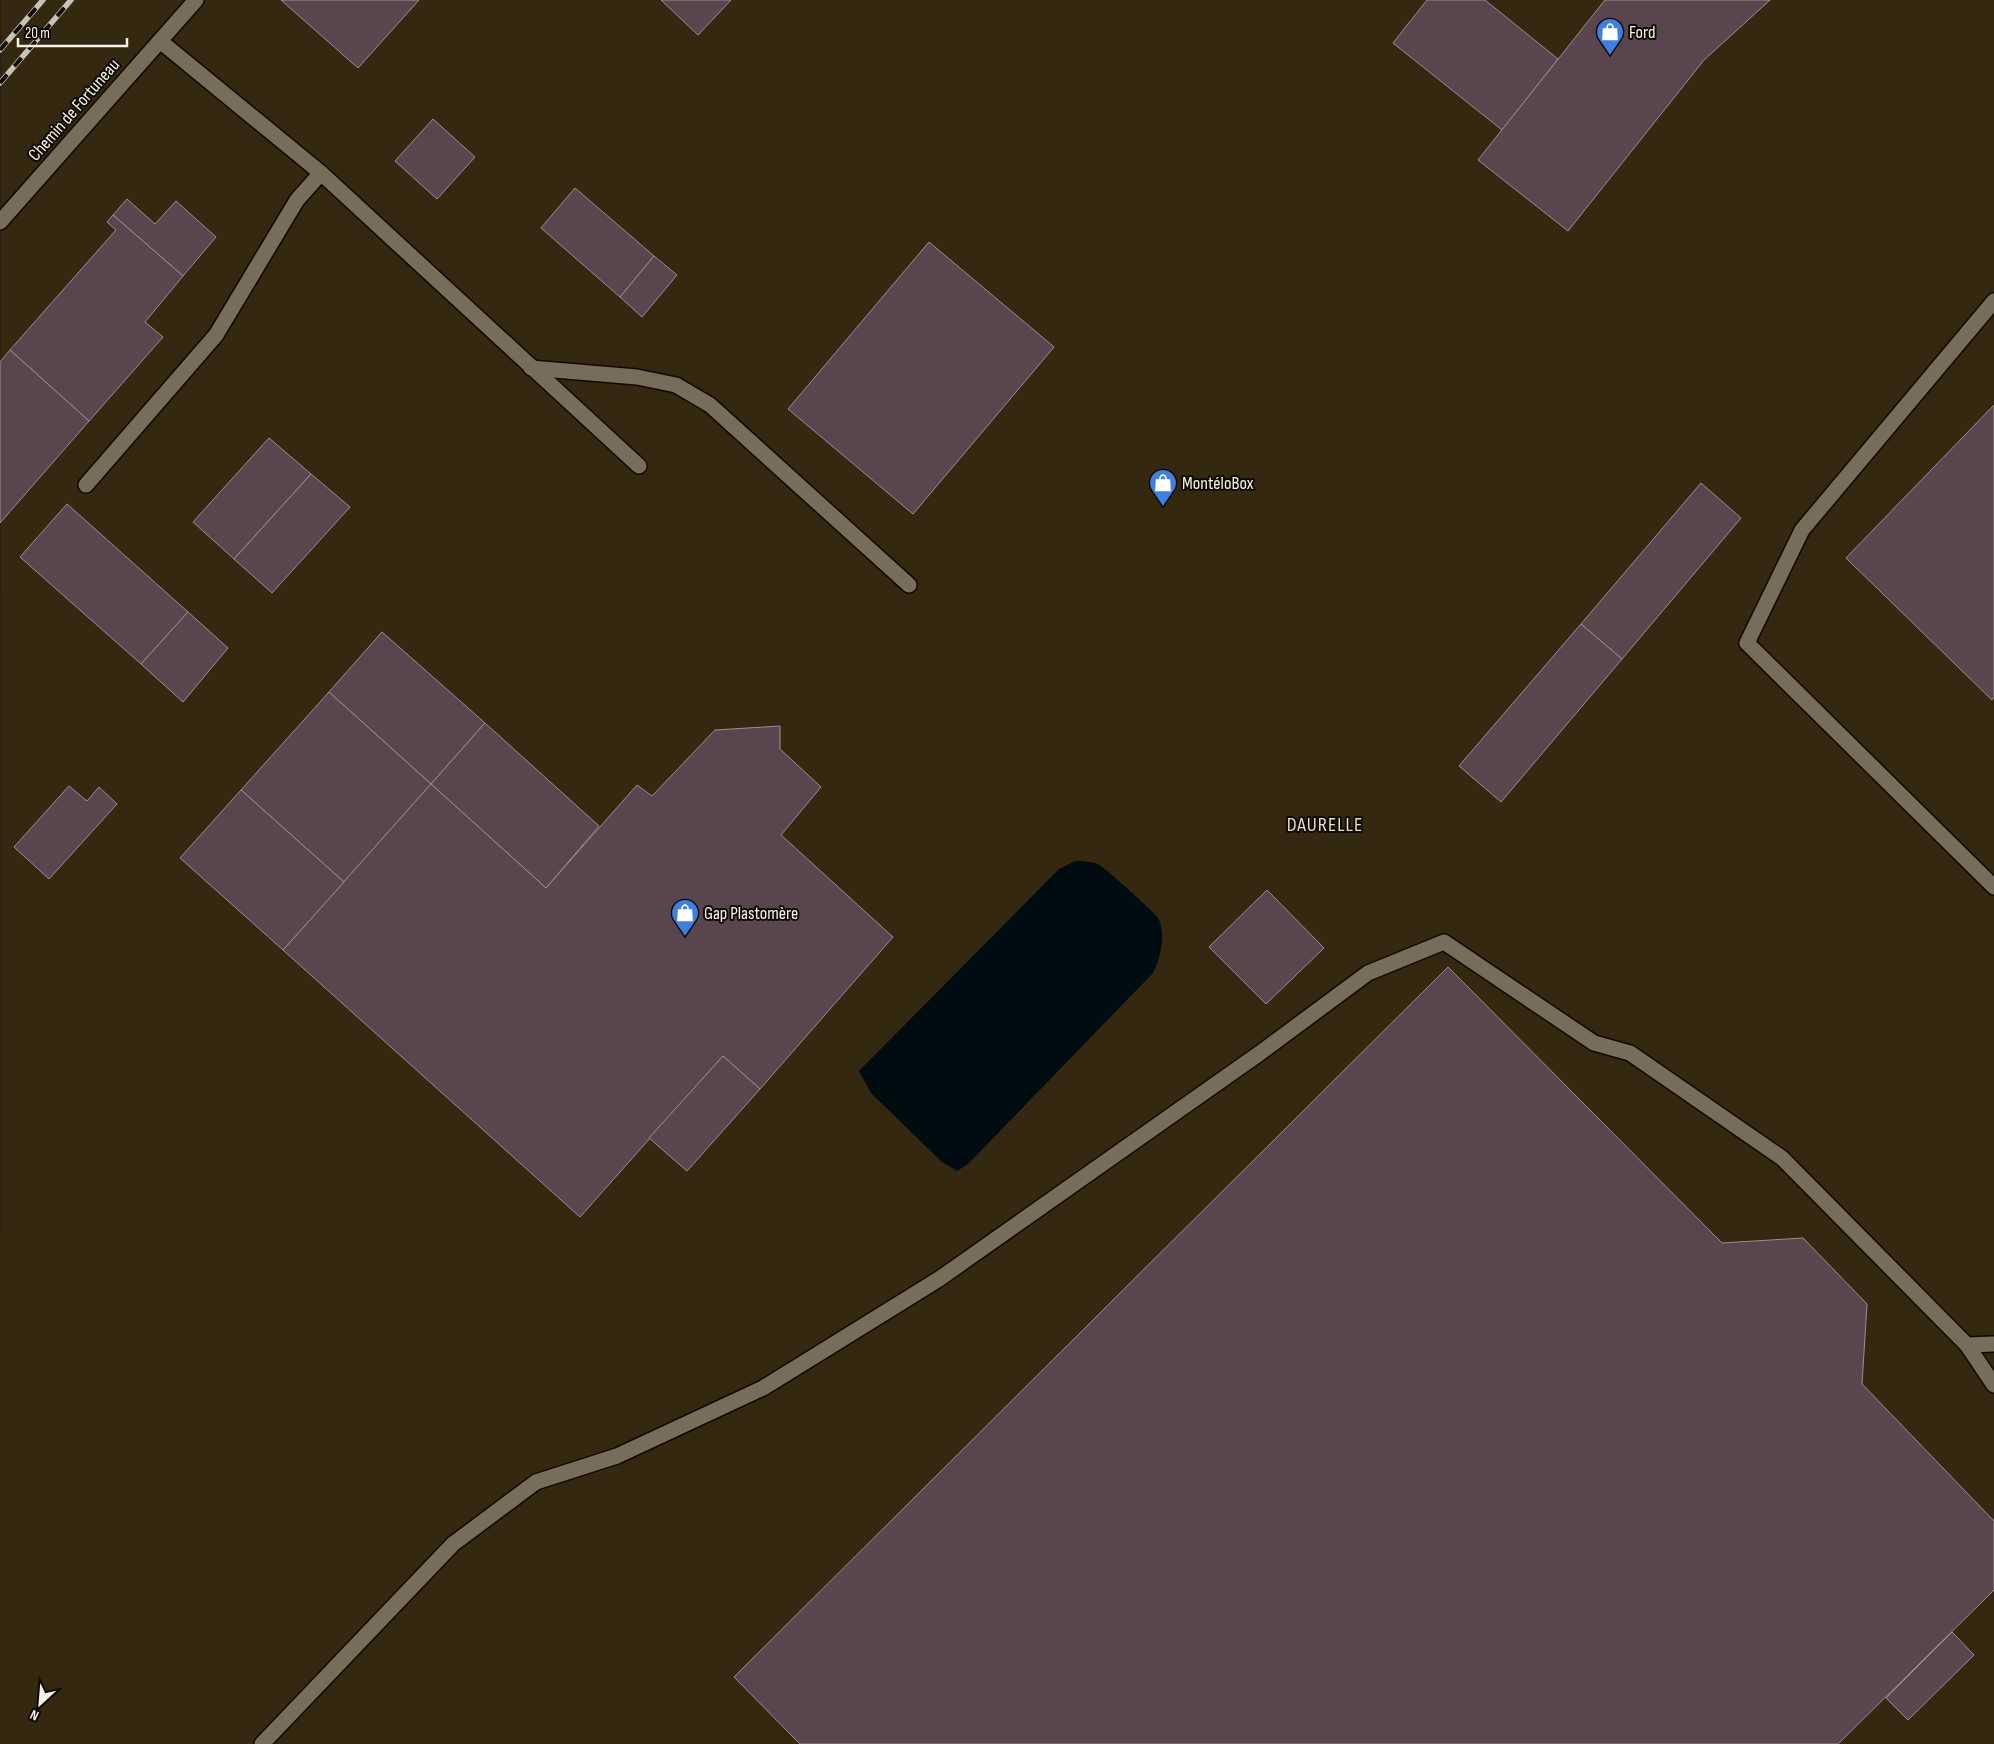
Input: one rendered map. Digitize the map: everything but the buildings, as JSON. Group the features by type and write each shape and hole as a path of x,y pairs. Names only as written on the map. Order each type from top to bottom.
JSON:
{"street":[{"name":"Chemin de Fortuneau","path":"0,222 196,0"},
{"path":"160,41 321,172 530,368 639,466"},
{"path":"86,485 216,335 297,200 321,172"},
{"path":"1994,302 1802,530 1747,643 1994,887"},
{"path":"530,368 637,377 676,385 710,404 909,585"},
{"path":"262,1744 453,1544 536,1482 617,1456 762,1388 939,1279 1260,1053 1368,973 1444,942 1594,1043 1630,1053 1782,1158 1967,1345 1994,1385"},
{"path":"1967,1345 1994,1344"}],"shaded area":[{"path":"1,0 1994,0 1994,1744 0,1744"},
{"path":"1075,861 1092,862 1101,866 1158,918 1161,924 1162,938 1156,967 1153,973 968,1164 957,1171 942,1162 871,1093 859,1071 1059,869"}],"railway":[{"path":"0,50 43,0"},
{"path":"0,83 71,0"}],"place":[{"name":"Ford","path":"1610,56"},
{"name":"MontéloBox","path":"1163,507"},
{"name":"Gap Plastomère","path":"685,937"}],"district":[{"name":"DAURELLE","path":"1325,825"}]}
